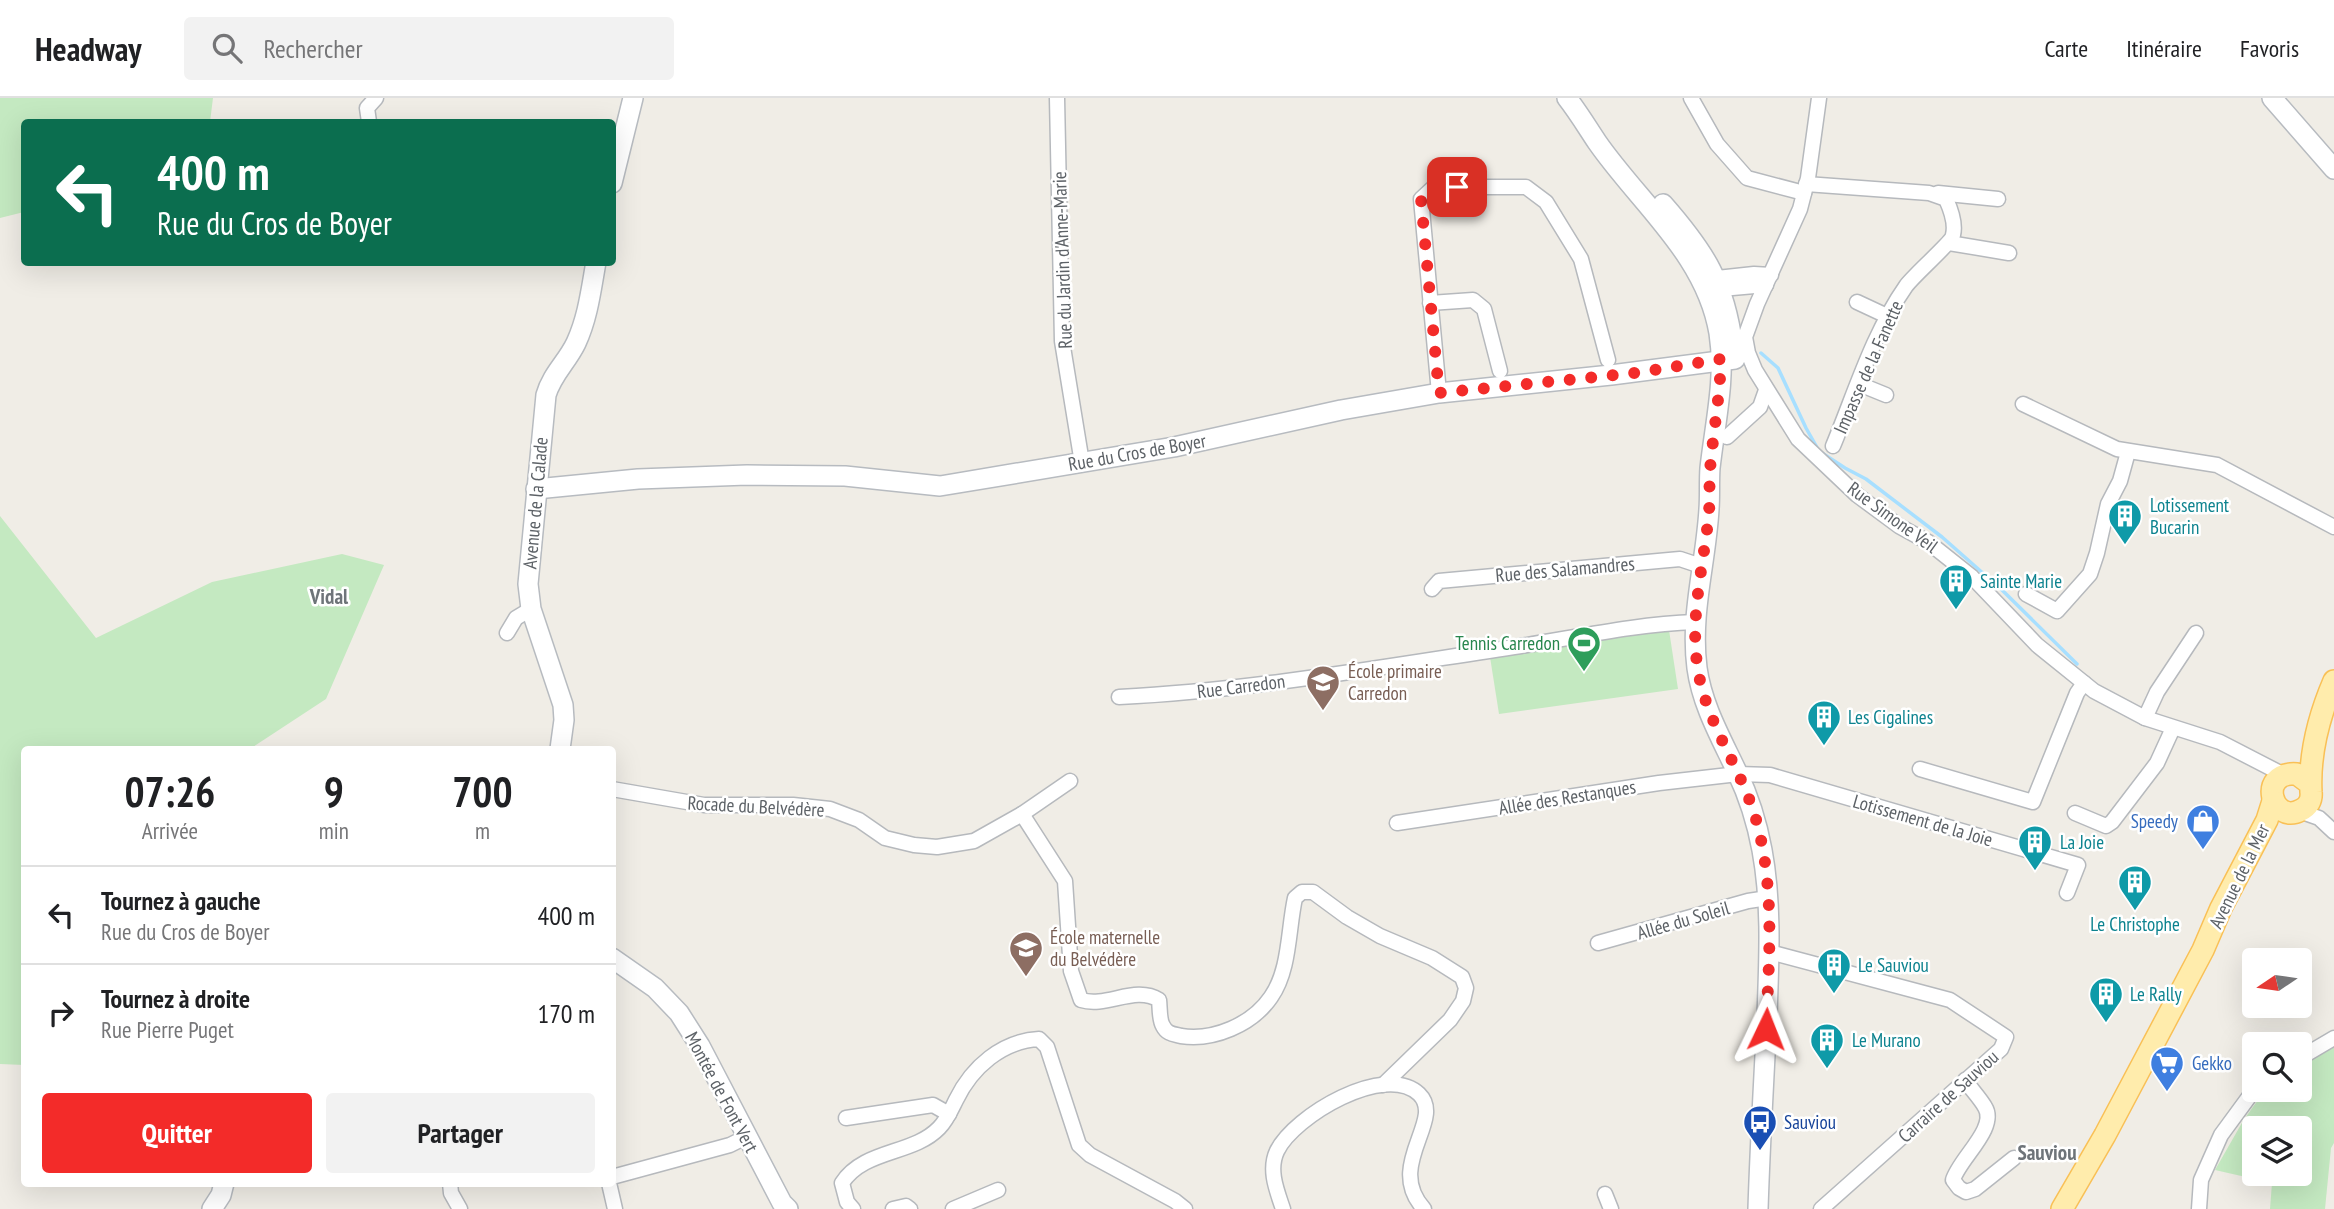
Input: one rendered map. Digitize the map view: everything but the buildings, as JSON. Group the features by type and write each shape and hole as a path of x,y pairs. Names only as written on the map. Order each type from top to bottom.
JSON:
{"main road":[{"path":"2300,804 2272,788 2300,756 2334,663"},
{"name":"Avenue de la Mer","path":"2062,1209 2143,1066 2203,950 2275,826 2300,804 2324,705 2334,681"},
{"path":"2286,774 2297,774 2300,804"},
{"name":"Avenue de la Mer","path":"2048,1209 2098,1135 2112,1119"}],"street":[{"path":"369,119 367,108 376,98"},
{"path":"616,167 633,98"},
{"name":"Rue du Jardin d'Anne-Marie","path":"1057,98 1062,341 1082,463"},
{"path":"1567,98 1690,234 1730,321 1727,437 1709,511 1695,622 1698,670 1703,695 1757,823 1768,898 1769,954 1759,1185 1755,1209"},
{"path":"1691,98 1717,144 1747,178 1805,189 1929,193 1998,199"},
{"name":"Rue Simone Veil","path":"1819,98 1805,189 1795,222 1745,337 1748,353 1766,390 1798,439 1857,495 1899,526 1928,542 1972,577 2037,645 2084,683 2118,705 2145,718 2220,742 2286,774"},
{"path":"2272,98 2334,169"},
{"path":"1439,393 1421,199 1433,187 1525,187 1546,202 1581,259 1608,360"},
{"path":"1929,193 1946,199 1952,213 1953,236 1949,243 2010,254"},
{"name":"Impasse de la Fanette","path":"1833,446 1887,316 1908,284 1931,257 1949,243"},
{"name":"Avenue de la Calade","path":"560,746 563,705 531,609 528,574 546,395 554,374 575,346 586,320 595,266"},
{"path":"1713,281 1768,280"},
{"path":"1709,511 1710,469 1718,405 1728,359 1714,312 1713,281"},
{"path":"1430,303 1473,300 1484,309 1500,371"},
{"path":"1857,302 1887,316"},
{"name":"Rue du Cros de Boyer","path":"536,489 638,479 747,475 845,476 940,486 1174,447 1341,410 1439,393 1635,373 1728,359"},
{"path":"1859,384 1886,395"},
{"path":"1727,437 1760,407 1766,390"},
{"path":"2024,404 2117,449 2217,465 2334,527"},
{"path":"2026,594 2057,611 2090,574 2108,505 2120,481 2128,452"},
{"name":"Rue des Salamandres","path":"1432,589 1439,581 1680,559 1688,554 1702,559"},
{"path":"507,633 516,618 531,609"},
{"name":"Rue Carredon","path":"1119,697 1182,694 1297,680 1625,630 1695,622"},
{"path":"2145,718 2157,692 2196,634"},
{"path":"1920,769 2033,802 2077,692 2084,683"},
{"path":"2075,813 2106,826 2112,822 2157,763 2173,728"},
{"name":"Allée des Restanques","path":"1397,823 1659,783 1738,774"},
{"name":"Lotissement de la Joie","path":"1738,774 1770,775 2078,865 2067,893"},
{"name":"Rocade du Belvédère","path":"616,790 704,805 793,805 830,809 859,820 885,838 914,845 937,846 974,841 1022,814 1070,781"},
{"path":"2300,804 2334,832"},
{"path":"1022,814 1065,881 1071,971 1081,1000 1094,1004 1134,994 1150,994 1159,1000 1161,1024 1170,1034 1209,1037 1234,1028 1254,1015 1270,999 1279,984 1295,898 1302,892 1313,892 1380,936 1451,969 1462,977 1466,988 1463,1001 1450,1020 1383,1085"},
{"name":"Allée du Soleil","path":"1598,943 1748,901 1768,898"},
{"name":"Carraire de Sauviou","path":"1769,954 1950,1000 2007,1037 2001,1049 1821,1209"},
{"name":"Montée de Font Vert","path":"616,961 655,988 679,1013 700,1046 782,1203 788,1209"},
{"path":"2312,1051 2334,1038"},
{"path":"853,1209 847,1202 842,1183 849,1172 864,1163 926,1138 939,1128 961,1091 990,1056 1012,1045 1039,1040 1047,1047 1079,1145 1090,1155 1185,1209"},
{"path":"1965,1080 1987,1109 1989,1120 1983,1133 1956,1170 1953,1180 1966,1192 1975,1189 2014,1158"},
{"path":"1283,1209 1273,1169 1277,1150 1296,1126 1341,1097 1383,1085 1403,1085 1413,1089 1426,1103 1427,1113 1411,1154 1410,1178 1416,1201 1424,1209"},
{"path":"2199,1209 2201,1180 2221,1135 2245,1102"},
{"path":"846,1118 933,1105 949,1114"},
{"path":"616,1176 730,1145 746,1137"},
{"path":"212,1209 223,1187"},
{"path":"451,1187 460,1209"},
{"path":"610,1187 615,1209"},
{"path":"953,1209 998,1190"},
{"path":"1605,1194 1611,1209"},
{"path":"893,1209 906,1206 911,1209"}],"green space":[{"path":"0,98 213,98 210,119 21,119 21,213 0,218"},
{"path":"0,516 96,638 212,582 342,554 384,565 326,699 255,746 21,746 21,1065 0,1064"},
{"name":"Tennis Carredon","path":"1669,630 1678,689 1499,714 1490,657"},
{"path":"2334,1045 2334,1143 2331,1148 2325,1209 2270,1209 2272,1186 2312,1186 2312,1116 2247,1116 2256,1102 2312,1102 2312,1058"},
{"path":"2242,1123 2242,1176 2215,1170"}],"waterway":[{"path":"1761,353 1778,368 1819,451 1866,479 1942,537 2002,590 2077,664"}],"place":[{"name":"Lotissement Bucarin","path":"2125,546"},
{"name":"Sainte Marie","path":"1956,611"},
{"name":"Tennis Carredon","path":"1584,673"},
{"name":"École primaire Carredon","path":"1323,712"},
{"name":"Les Cigalines","path":"1824,747"},
{"name":"Speedy","path":"2203,851"},
{"name":"La Joie","path":"2035,872"},
{"name":"Le Christophe","path":"2135,912"},
{"name":"École maternelle du Belvédère","path":"1026,978"},
{"name":"Le Sauviou","path":"1834,995"},
{"name":"Le Rally","path":"2106,1024"},
{"name":"Le Murano","path":"1827,1070"},
{"name":"Gekko","path":"2167,1093"},
{"name":"Sauviou","path":"1760,1152"}],"district":[{"name":"Vidal","path":"329,597"},
{"name":"Sauviou","path":"2047,1153"}],"route":[{"path":"1457,187 1433,187 1421,199 1439,393 1635,373 1721,359 1721,383 1710,469 1709,511 1697,600 1695,643 1703,695 1748,799 1763,851 1769,934 1766,1029"}]}
